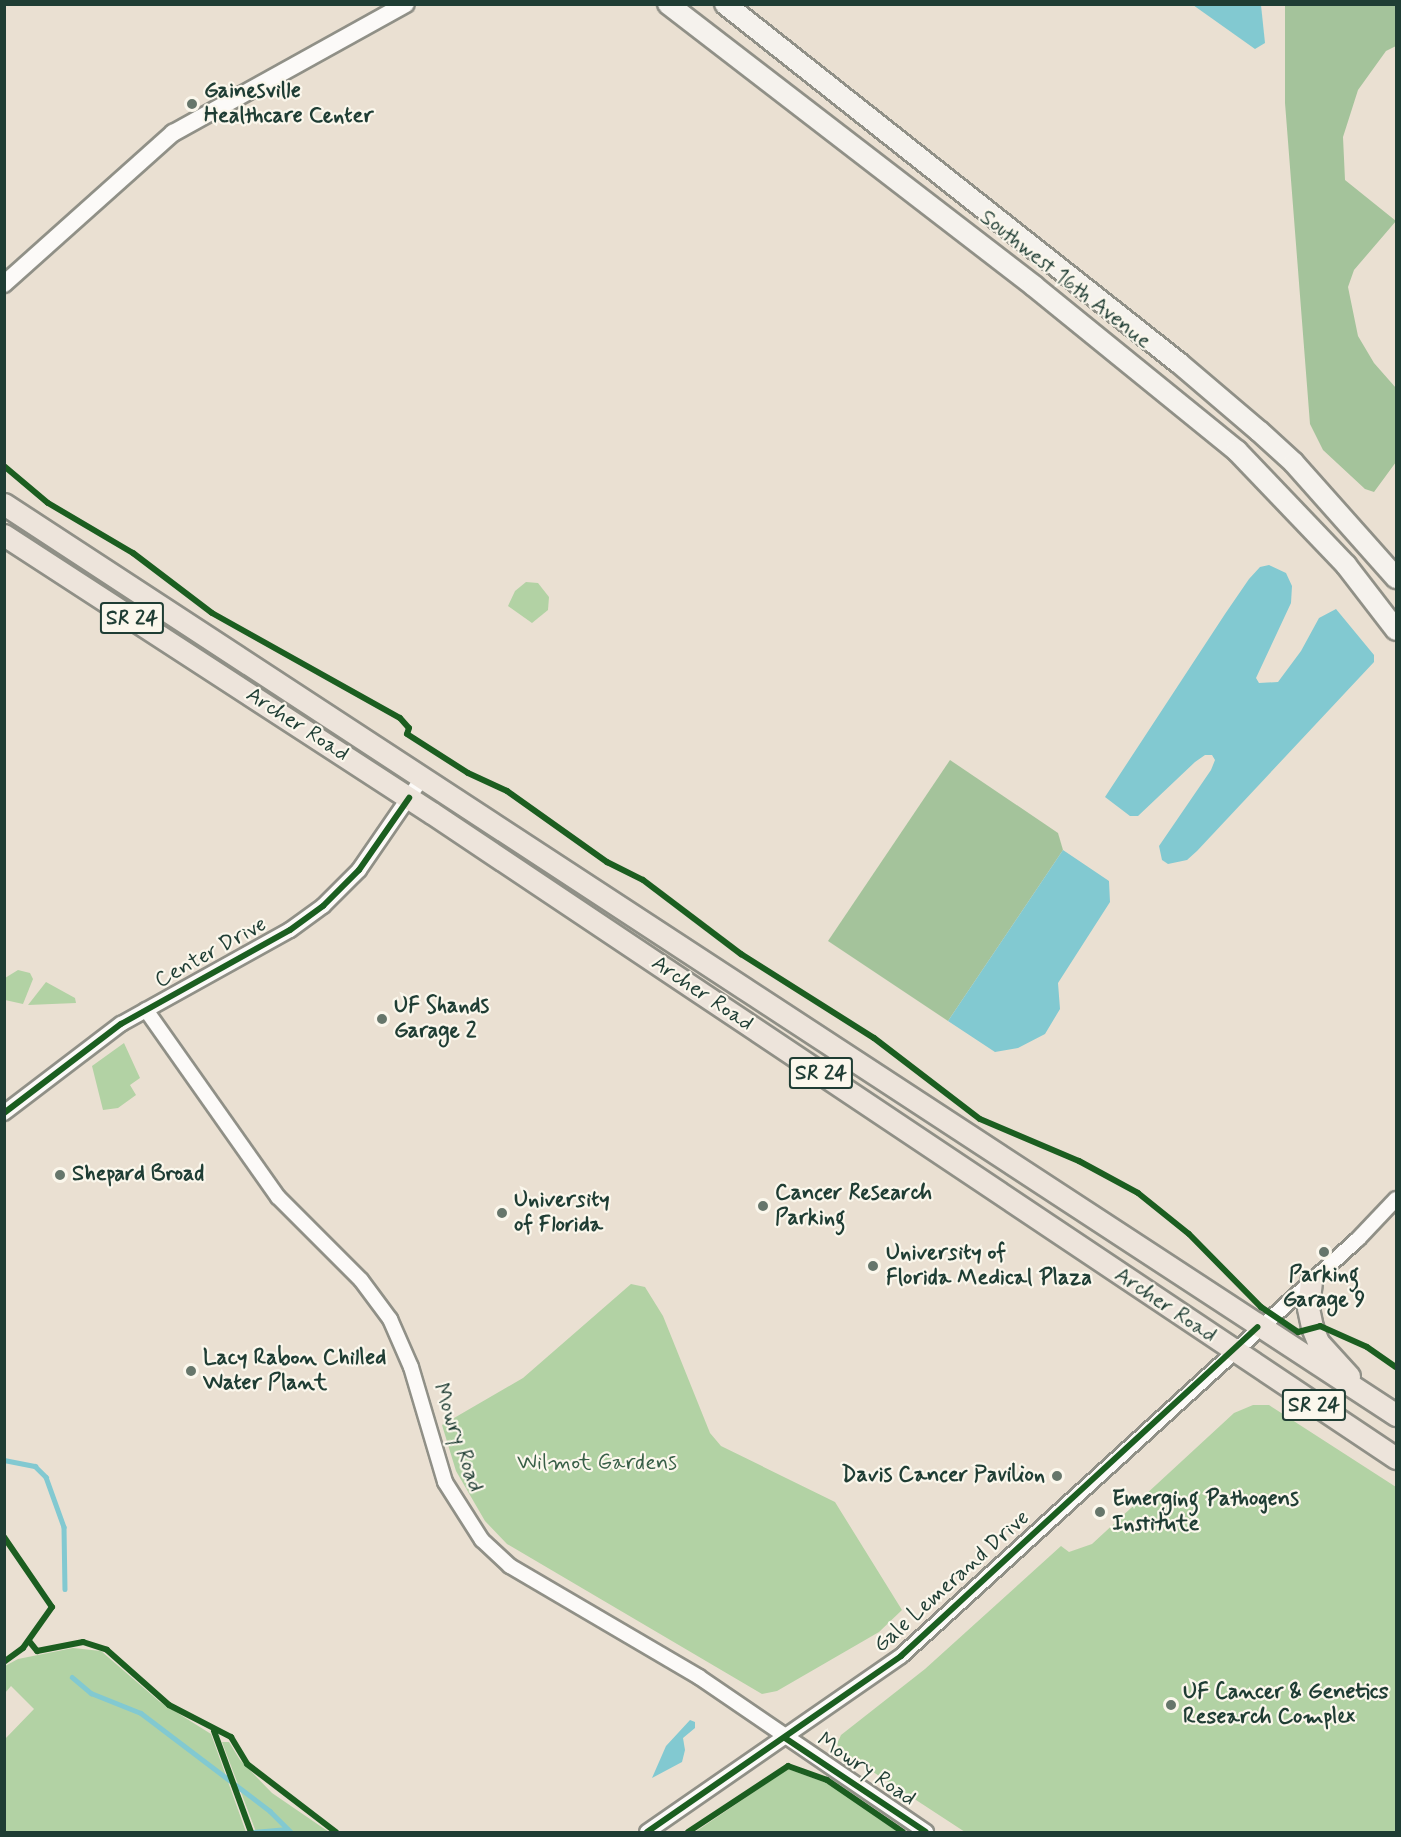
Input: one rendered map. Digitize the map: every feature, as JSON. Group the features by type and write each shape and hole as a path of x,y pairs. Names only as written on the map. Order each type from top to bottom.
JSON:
{"main road":[{"name":"Southwest 16th Avenue","path":"668,4 1034,286 1237,451 1346,565 1396,630"},
{"name":"Southwest 16th Avenue","path":"725,4 1179,363 1259,431 1302,471 1396,578"},
{"name":"Archer Road","path":"4,504 423,777 1257,1327 1388,1410"},
{"name":"Archer Road","path":"4,534 409,798 1231,1351 1396,1458"},
{"path":"1311,1281 1308,1308 1318,1342 1388,1410"}],"street":[{"path":"4,284 173,133 406,4"},
{"name":"Center Drive","path":"4,1113 92,1043 282,934 323,906 359,870 423,777"},
{"name":"Mowry Road","path":"146,1010 278,1197 361,1280 390,1319 411,1367 446,1482 482,1540 510,1566 699,1677 926,1833"},
{"name":"Gale Lemerand Drive","path":"647,1833 901,1656 1257,1327 1311,1281 1396,1199"}],"green space":[{"path":"1285,5 1396,5 1396,46 1386,51 1358,90 1343,137 1345,180 1396,221 1354,270 1348,287 1358,336 1374,363 1396,388 1396,462 1374,492 1365,489 1323,450 1310,424 1285,103"},
{"path":"526,582 538,583 549,597 548,610 532,623 508,606 515,591"},
{"path":"950,760 1058,833 1063,850 948,1021 828,941"},
{"path":"18,970 30,973 33,979 23,1004 5,1000 5,978"},
{"path":"46,982 75,998 76,1003 28,1005"},
{"path":"124,1043 140,1078 130,1085 136,1095 118,1108 103,1110 92,1066"},
{"name":"Wilmot Gardens","path":"631,1284 645,1287 663,1316 710,1433 721,1446 835,1502 902,1610 879,1632 777,1691 762,1694 507,1544 485,1521 456,1471 442,1425 523,1378"},
{"path":"1253,1405 1269,1405 1396,1487 1396,1832 965,1832 841,1751 837,1744 841,1735 925,1669 1061,1546 1069,1552 1092,1544 1234,1413"},
{"path":"73,1648 101,1651 160,1702 211,1734 246,1832 5,1832 5,1739 34,1709 11,1686 5,1693 5,1666 18,1659"},
{"path":"222,1742 229,1742 240,1760 272,1793 329,1832 256,1832"},
{"path":"788,1769 829,1784 898,1832 695,1832"}],"water":[{"path":"1193,5 1261,5 1265,43 1255,49"},
{"path":"1269,565 1286,573 1292,586 1291,603 1256,678 1259,683 1278,682 1301,651 1319,618 1336,609 1374,655 1374,662 1197,851 1187,860 1168,864 1162,860 1159,846 1211,770 1215,760 1212,755 1205,755 1195,762 1138,816 1130,816 1105,797 1249,579 1260,567"},
{"path":"1063,850 1109,881 1110,902 1058,983 1060,1009 1045,1034 1018,1048 995,1052 948,1021"},
{"path":"690,1720 695,1722 695,1728 683,1738 685,1750 682,1762 652,1778 666,1746"}],"waterway":[{"path":"4,1460 35,1466 46,1477 64,1527 65,1589"},
{"path":"72,1677 91,1693 141,1713 270,1811 291,1832"},
{"path":"253,1832 287,1829"}],"cycle path":[{"path":"4,466 48,503 133,553 212,613 400,718 409,728 407,734 468,773 507,791 607,862 643,880 741,954 874,1038 980,1119 1079,1161 1138,1193 1189,1234 1261,1307 1298,1332 1320,1326 1367,1347 1396,1367"},
{"path":"4,1113 121,1024 290,930 323,906 359,870 409,798"},
{"path":"647,1832 901,1656 1257,1327"},
{"path":"4,1537 52,1607 23,1648 4,1662"},
{"path":"29,1641 37,1651 83,1642 107,1650 169,1705 231,1737 247,1764 336,1832"},
{"path":"214,1731 251,1832"},
{"path":"785,1738 926,1832"},
{"path":"688,1832 788,1766 827,1780 903,1832"}],"place":[{"name":"Gainesville Healthcare Center","path":"192,104"},
{"name":"UF Shands Garage 2","path":"382,1019"},
{"name":"Shepard Broad","path":"60,1175"},
{"name":"Cancer Research Parking","path":"763,1206"},
{"name":"University of Florida","path":"502,1213"},
{"name":"Parking Garage 9","path":"1324,1252"},
{"name":"University of Florida Medical Plaza","path":"873,1266"},
{"name":"Lacy Rabon Chilled Water Plant","path":"191,1371"},
{"name":"Davis Cancer Pavilion","path":"1057,1476"},
{"name":"Emerging Pathogens Institute","path":"1100,1512"},
{"name":"UF Cancer & Genetics Research Complex","path":"1171,1705"}]}
